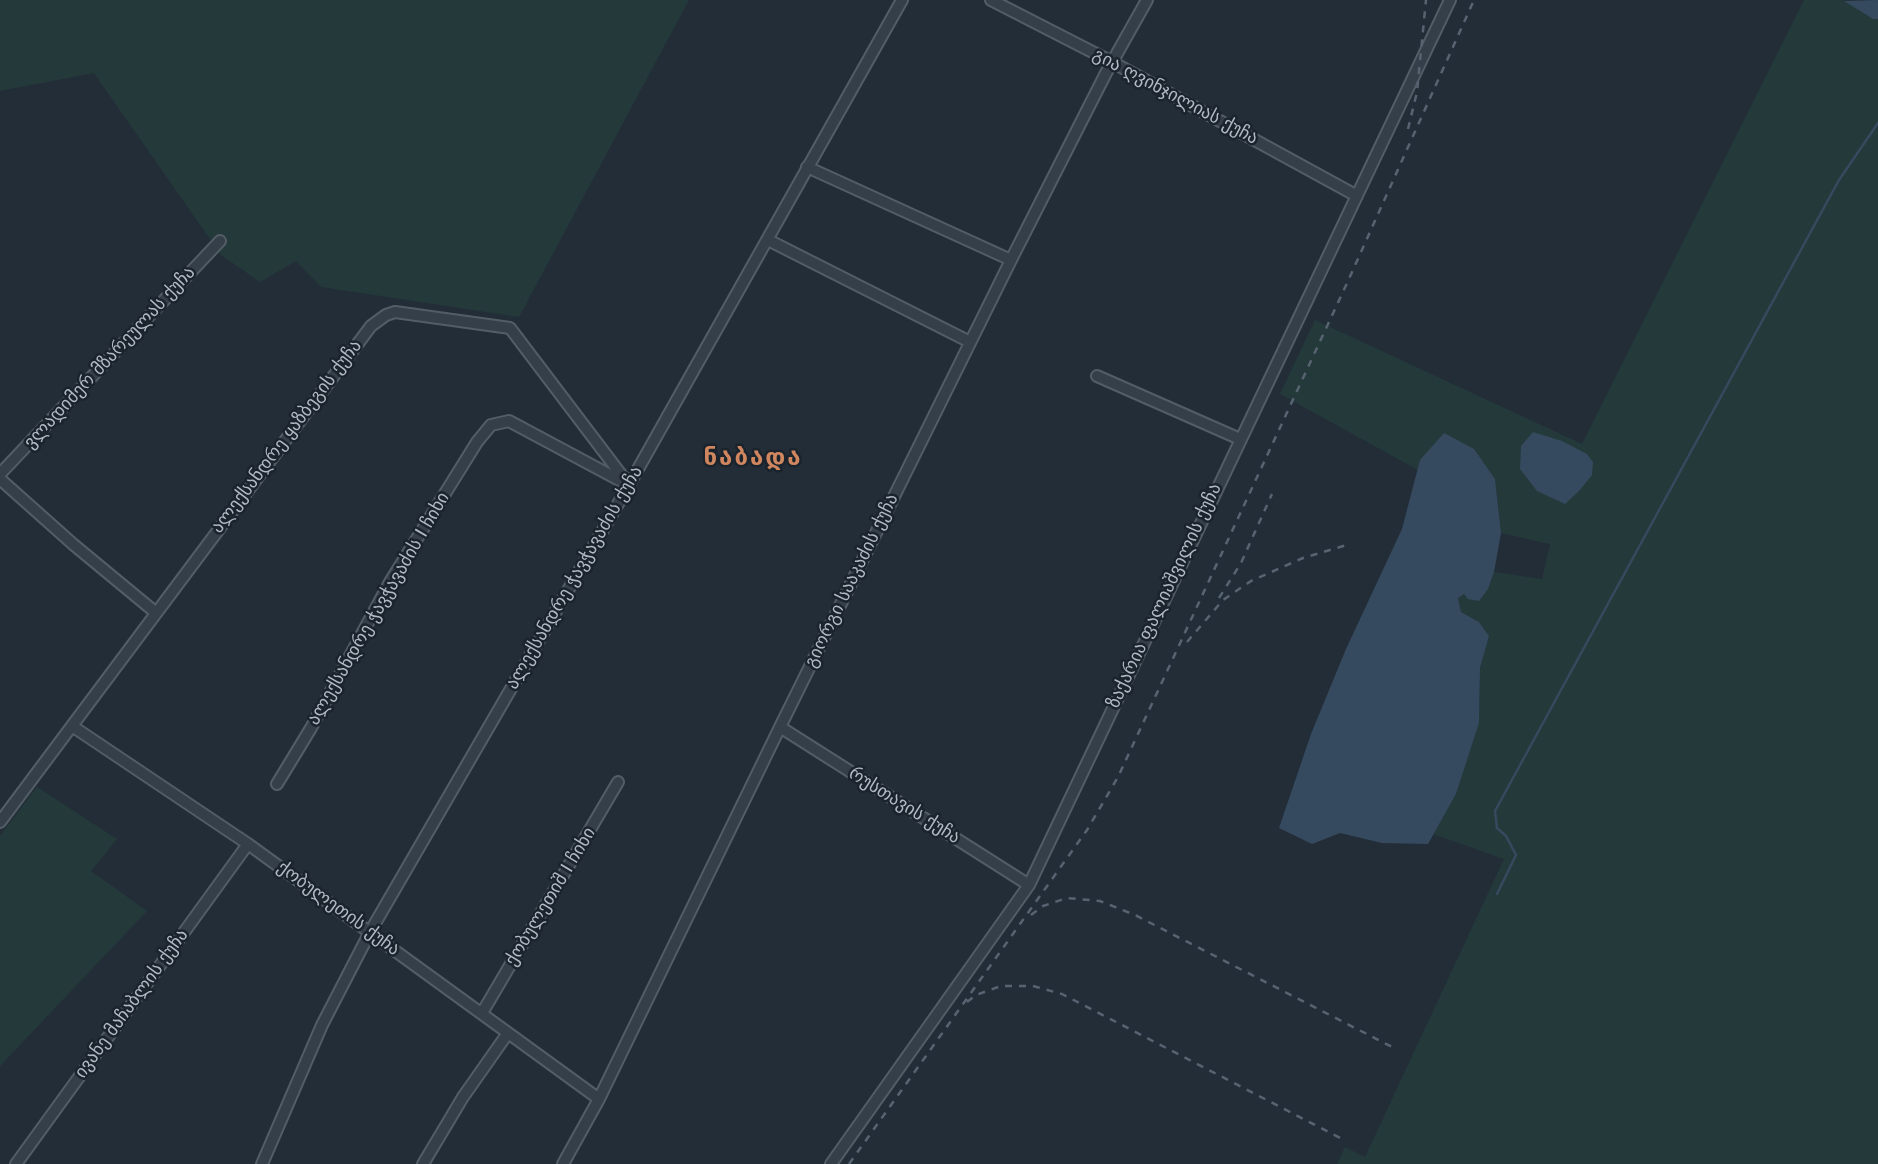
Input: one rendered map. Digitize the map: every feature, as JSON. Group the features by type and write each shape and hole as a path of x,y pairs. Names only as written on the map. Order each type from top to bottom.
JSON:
{"street":[{"name":"ალექსანდრე ჭავჭავაძის ქუჩა","path":"262,1164 322,1025 370,932 629,485 902,0"},
{"name":"გია ღვინჯილიას ქუჩა","path":"991,0 1112,62 1357,196"},
{"name":"გიორგი სააკაძის ქუჩა","path":"563,1164 599,1099 1011,260 1112,62 1147,0"},
{"name":"ზაქარია ფალიაშვილის ქუჩა","path":"831,1164 1028,885 1450,0"},
{"path":"807,167 1011,260"},
{"path":"768,240 970,342"},
{"name":"ვლადიმერ მზარეულას ქუჩა","path":"0,476 220,241"},
{"name":"ალექსანდრე ყაზბეგის ქუჩა","path":"0,822 155,612 378,319 395,312 510,328 629,485"},
{"path":"1097,376 1240,439"},
{"name":"ალექსანდრე ჭავჭავაძის I ჩიხი","path":"277,784 311,729 390,582 477,442 491,425 509,421 629,485"},
{"path":"0,476 74,545 155,612"},
{"name":"ქობულეთის ქუჩა","path":"72,726 248,844 599,1099"},
{"name":"რუსთავის ქუჩა","path":"780,727 1028,885"},
{"name":"ქობულეთიშ I ჩიხი","path":"482,1013 618,782"},
{"name":"ივანე მაჩაბლის ქუჩა","path":"16,1164 248,844"},
{"path":"422,1164 463,1097 508,1033"}],"green space":[{"path":"0,0 689,0 519,317 321,287 296,261 260,282 221,255 94,73 0,91"},
{"path":"1804,0 1843,0 1873,19 1878,19 1878,1164 1337,1164 1345,1147 1365,1157 1504,859 1433,834 1456,794 1479,723 1480,668 1489,636 1479,622 1461,612 1458,597 1464,593 1488,589 1494,572 1542,579 1550,544 1501,533 1495,479 1420,460 1418,470 1280,394 1315,320 1582,444"},
{"path":"37,787 117,839 91,871 147,911 0,1066 0,836"}],"water":[{"path":"1878,0 1878,19 1873,19 1844,1"},
{"path":"1533,432 1562,441 1587,454 1593,462 1592,475 1565,504 1537,491 1520,469 1521,446"},
{"path":"1444,433 1474,449 1495,479 1501,533 1494,572 1488,589 1479,601 1468,599 1464,594 1458,598 1461,612 1479,622 1489,636 1480,668 1479,723 1456,794 1428,844 1382,843 1340,833 1312,844 1279,828 1311,734 1346,649 1402,529 1420,460"}],"waterway":[{"path":"1497,894 1516,855 1506,836 1497,828 1495,811 1839,180 1878,123"}],"railway":[{"path":"1408,129 1417,92 1426,0"},
{"path":"849,1164 1087,830 1118,777 1348,281 1474,0"},
{"path":"1219,598 1241,563 1272,494"},
{"path":"1187,642 1223,600 1251,581 1303,558 1350,544"},
{"path":"1031,915 1043,906 1067,898 1100,901 1135,915 1396,1049"},
{"path":"967,1002 976,995 1001,986 1033,986 1062,994 1346,1141"}],"district":[{"name":"ნაბადა","path":"753,459"}]}
